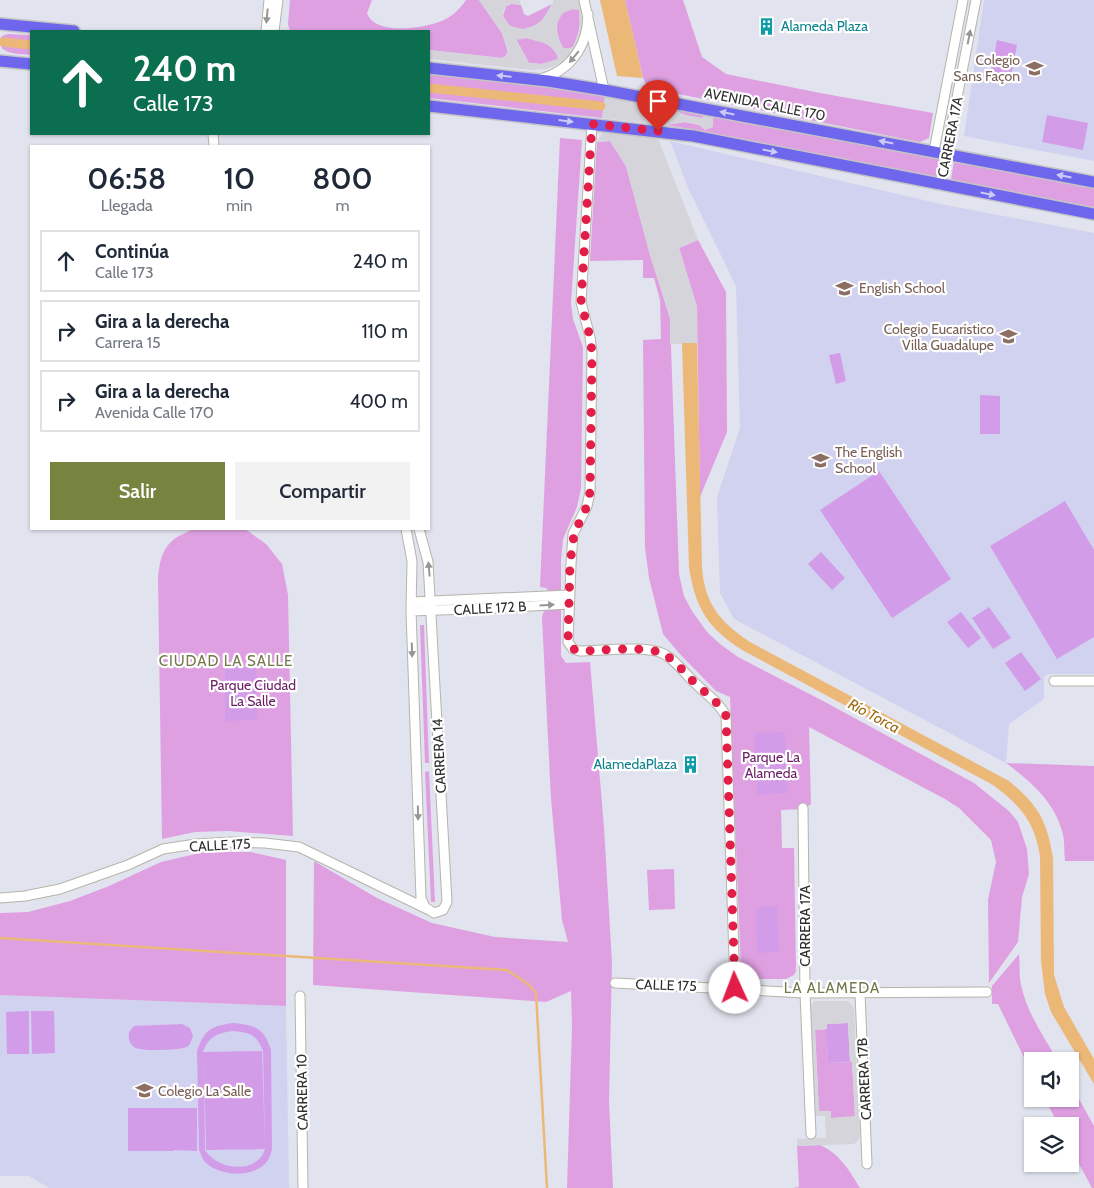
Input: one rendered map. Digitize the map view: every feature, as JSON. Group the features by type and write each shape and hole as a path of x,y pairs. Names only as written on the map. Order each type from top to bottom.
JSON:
{"main road":[{"path":"0,24 63,30"},
{"path":"0,32 11,27 21,26"},
{"path":"3,60 30,64"},
{"name":"AVENIDA CALLE 170","path":"430,68 604,90 1094,182"},
{"path":"430,106 693,136 1094,214"}],"street":[{"path":"266,30 269,0"},
{"path":"274,30 278,0"},
{"path":"584,0 604,90"},
{"name":"CARRERA 17A","path":"934,151 963,0"},
{"name":"CARRERA 17A","path":"940,185 974,0"},
{"path":"535,80 554,74 574,58 585,37 588,14"},
{"path":"592,124 581,302 592,352 590,492 587,506 574,534 568,642 573,649 580,651 645,649 667,655 721,706 726,716 735,988"},
{"path":"406,530 412,561 411,606 421,898 425,907 434,913"},
{"name":"CARRERA 14","path":"419,530 428,562 432,606 447,902 443,910 434,913"},
{"name":"CALLE 172 B","path":"411,606 569,599"},
{"path":"1054,681 1094,681"},
{"name":"CARRERA 17A","path":"803,808 805,993 812,1134"},
{"name":"CALLE 175","path":"0,898 25,896 60,889 128,865 162,849 230,842 265,843 299,847 434,913"},
{"name":"CALLE 175","path":"615,983 805,993 987,992"},
{"name":"CARRERA 17B","path":"860,993 867,1164"},
{"name":"CARRERA 10","path":"300,996 303,1188"}],"shaded area":[{"path":"479,0 519,0 521,5 508,4 504,9 503,16 510,26 523,29 534,26 542,20 553,0 581,0 584,15 581,39 569,57 557,65 546,69 532,70 430,59 430,50 502,58 507,55 508,49 502,33","holes":["573,9 579,10 580,26 578,37 573,47 563,48 558,37 556,24 563,13","526,38 547,44 557,54 558,59 542,64 529,63 516,40"]},
{"name":"Colegio Sans Façon","path":"984,0 1094,0 1094,161 964,136"},
{"path":"605,95 669,108 685,115 701,118 709,115 713,118 713,127 705,130 699,125 685,122 666,125 602,118"},
{"path":"604,131 657,136 698,240 679,248 697,307 697,343 670,344 670,318 650,255 626,166 610,141 597,142"},
{"name":"The English School","path":"670,141 945,205 1094,233 1094,674 1049,674 1044,676 1044,699 1009,724 1006,763 734,619 720,593 717,497 740,428 736,286 689,190"},
{"name":"Colegio La Salle","path":"0,995 286,1006 289,1188 49,1188 29,1176 0,1176"},
{"path":"814,1001 848,1001 854,1008 860,1136 854,1144 797,1146 797,1139 826,1138 825,1116 816,1116 814,1113 810,1008","holes":["848,1023 850,1062 852,1062 855,1116 831,1118 831,1111 819,1111 815,1030 827,1029 827,1024"]}],"green space":[{"path":"290,0 372,0 367,13 372,21 391,28 403,28 438,22 452,15 466,0 479,0 502,33 508,52 502,58 430,50 430,30 290,30 288,24"},
{"path":"625,0 683,0 702,57 726,74 933,113 929,138 920,142 648,88 643,78"},
{"path":"511,4 521,5 524,14 528,16 552,4 538,23 521,29 511,26 503,16 506,6"},
{"path":"573,9 579,10 580,24 578,33 573,47 569,49 563,48 558,36 558,19 561,14"},
{"path":"3,35 30,35 30,55 7,52 0,42"},
{"path":"526,38 541,41 550,46 557,54 558,59 542,64 529,63 516,39"},
{"path":"997,40 1017,45 1010,81 990,77"},
{"path":"430,74 547,86 605,95 602,118 430,98"},
{"path":"669,108 939,157 937,177 934,178 666,125 685,122 699,125 701,118 685,115"},
{"path":"1047,115 1088,123 1083,150 1042,142"},
{"path":"560,138 582,140 571,303 573,319 583,347 581,488 577,507 563,539 561,560 561,656 566,663 590,662 604,827 612,963 609,1101 613,1188 567,1188 572,1026 571,991 546,1002 313,985 314,861 377,898 432,923 495,937 568,942 562,920 551,799 542,617 544,611 551,607 552,601 546,588 540,587"},
{"name":"Parque La Alameda","path":"610,141 626,166 650,255 670,318 679,574 684,596 707,632 738,657 974,783 1009,811 1018,822 1027,849 1029,874 1022,897 1018,942 989,983 988,900 996,862 991,840 959,808 945,799 809,727 811,804 804,809 781,810 782,848 794,848 796,971 794,975 786,979 753,979 743,975 741,970 730,697 716,691 663,634 649,578 645,548 643,340 661,339 660,300 654,278 643,278 643,260 590,261 597,142"},
{"path":"954,161 1094,186 1094,207 952,181"},
{"path":"698,240 726,292 727,432 700,497 697,307 679,248"},
{"path":"840,353 846,381 836,384 829,355"},
{"path":"980,395 1000,396 1000,434 980,434"},
{"path":"879,471 951,579 892,618 820,510"},
{"path":"1065,501 1094,550 1094,637 1057,659 990,546"},
{"name":"Parque Ciudad La Salle","path":"191,530 246,530 266,544 282,564 288,595 293,836 228,831 195,832 162,839 158,573 165,549 176,538"},
{"path":"821,552 845,578 832,590 808,564"},
{"path":"989,607 1011,638 993,649 972,618"},
{"path":"961,612 981,638 968,648 947,622"},
{"path":"420,625 424,625 429,763 425,763"},
{"path":"1021,652 1041,679 1025,691 1005,663"},
{"name":"Parque Ciudad La Salle","path":"225,667 256,667 257,720 225,721"},
{"name":"Parque La Alameda","path":"785,732 788,793 757,795 754,733"},
{"path":"1006,763 1094,766 1094,861 1065,861 1063,835 1053,810 1040,792"},
{"path":"429,771 435,902 431,902 425,772"},
{"path":"204,852 251,852 286,860 286,1006 0,995 0,913 28,912 70,901 109,886 161,862"},
{"path":"674,869 675,909 649,910 647,870"},
{"path":"777,906 779,952 757,953 756,907"},
{"path":"1019,954 1020,981 1027,1005 1053,1052 1024,1052 1024,1058 998,1004 992,1004 992,986"},
{"path":"29,1011 29,1054 7,1054 6,1012"},
{"path":"31,1011 54,1011 55,1053 32,1054"},
{"path":"848,1023 850,1062 828,1063 826,1024"},
{"path":"182,1024 190,1028 193,1036 187,1047 169,1050 144,1050 134,1047 129,1040 129,1032 134,1026"},
{"path":"225,1024 241,1024 258,1029 262,1032 271,1050 272,1149 269,1159 262,1166 246,1173 237,1174 227,1173 210,1166 204,1161 199,1150 197,1051 202,1038 209,1030","holes":["232,1031 243,1032 255,1037 263,1051 265,1146 262,1051 203,1052 211,1039 222,1033","204,1056 206,1150 265,1149 261,1157 254,1163 236,1167 227,1165 218,1162 205,1150"]},
{"path":"827,1029 828,1063 852,1062 855,1117 831,1118 819,1112 815,1030"},
{"path":"1079,1099 1094,1126 1094,1188 1092,1188 1079,1164 1079,1117 1054,1117 1049,1107 1079,1107"},
{"path":"128,1108 174,1108 174,1151 128,1151"},
{"path":"174,1108 197,1108 197,1151 174,1150"},
{"path":"820,1145 839,1158 860,1188 792,1188 799,1187 797,1146"}],"water":[{"path":"600,0 625,0 643,78 617,76"},
{"name":"Río Torca","path":"682,343 697,343 702,568 711,602 722,619 739,635 750,642 1009,781 1034,806 1040,814 1048,833 1053,858 1054,975 1064,1007 1094,1059 1094,1084 1079,1059 1079,1052 1075,1052 1051,1012 1045,994 1041,961 1040,856 1034,833 1025,815 993,785 732,643 712,626 705,616 695,594 689,567"}],"waterway":[{"path":"3,42 30,45"},
{"path":"430,88 601,106"},
{"path":"0,938 507,970 528,984 536,993 547,1188"}],"place":[{"name":"Alameda Plaza","path":"767,26"},
{"name":"Colegio Sans Façon","path":"1034,68"},
{"name":"English School","path":"845,288"},
{"name":"Colegio Eucarístico Villa Guadalupe","path":"1008,337"},
{"name":"The English School","path":"821,460"},
{"name":"AlamedaPlaza","path":"691,764"},
{"name":"Colegio La Salle","path":"144,1091"}],"district":[{"name":"CIUDAD LA SALLE","path":"226,661"},
{"name":"LA ALAMEDA","path":"832,988"}],"route":[{"path":"658,131 592,124 581,302 592,352 590,492 587,506 574,534 570,564 568,642 573,649 580,651 645,649 667,655 721,706 726,716 735,988"}]}
